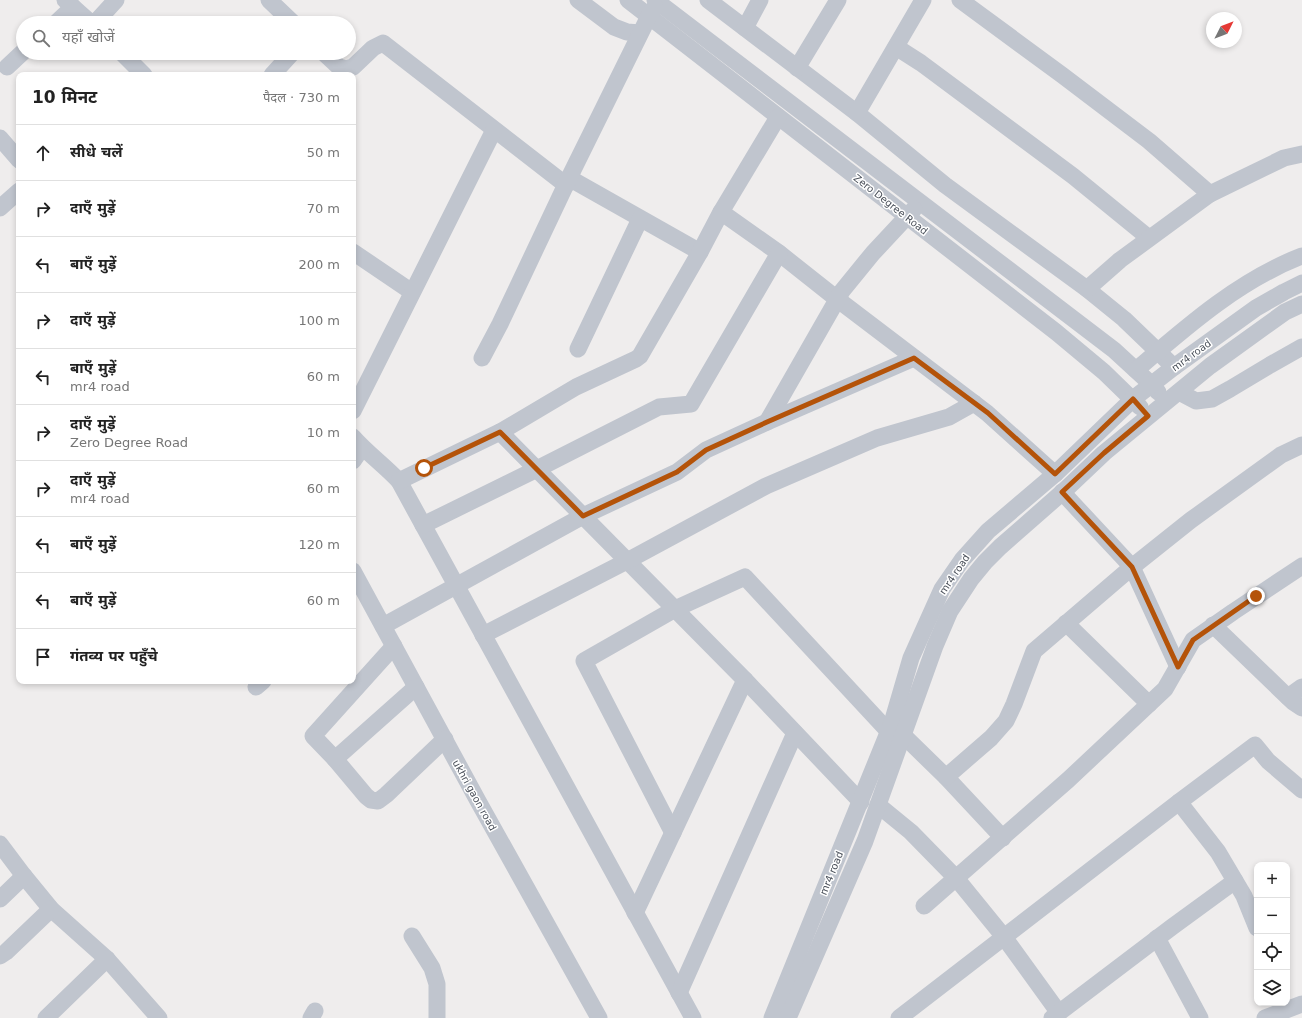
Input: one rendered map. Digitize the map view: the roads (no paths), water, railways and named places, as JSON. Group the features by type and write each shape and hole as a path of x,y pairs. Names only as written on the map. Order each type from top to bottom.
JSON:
{"street":[{"path":"101,16 116,0"},
{"path":"269,0 286,16"},
{"path":"578,0 614,27 627,32 640,34"},
{"name":"Zero Degree Road","path":"628,0 1056,332 1104,372 1133,399 1148,416"},
{"path":"708,0 857,113 945,185 1087,289 1124,320 1174,367"},
{"path":"745,28 760,0"},
{"path":"797,68 838,0"},
{"path":"857,113 923,0"},
{"path":"960,0 1149,141 1210,194"},
{"path":"482,358 657,1"},
{"name":"Zero Degree Road","path":"657,1 1114,350 1152,384 1173,397"},
{"path":"61,16 69,4 83,16"},
{"path":"331,60 338,67 346,69 353,67 373,48 383,43 494,130 567,182 640,219 700,252"},
{"path":"896,47 921,63 1073,176 1149,238"},
{"path":"7,67 16,59"},
{"path":"129,60 141,72"},
{"path":"275,72 286,60"},
{"path":"399,481 500,432 576,387 640,356 700,252 721,212 778,117"},
{"path":"356,405 494,130"},
{"path":"0,138 16,157"},
{"path":"1087,289 1120,260 1210,194 1284,158 1302,154"},
{"path":"0,208 16,194"},
{"path":"767,422 842,291 873,253 920,203"},
{"path":"721,212 779,253 914,358 988,413 1055,474"},
{"path":"578,349 640,219"},
{"path":"423,525 537,469 659,406 691,404 779,253"},
{"path":"356,254 412,292"},
{"path":"1136,370 1206,312 1244,286 1283,263 1302,256"},
{"name":"mr4 road","path":"788,1018 865,841 878,805 896,733 911,658 942,589 962,560 988,531 1055,474 1133,399 1174,367 1256,308 1302,283"},
{"name":"mr4 road","path":"772,1018 861,802 896,733 950,611 971,579 985,562 1031,519 1104,453 1148,416 1210,366 1285,312 1302,304"},
{"path":"1173,397 1196,401 1212,398 1230,389 1302,346"},
{"path":"383,626 583,516 677,472 706,450 914,358"},
{"path":"483,635 627,561 766,486 877,438 949,417 974,403"},
{"path":"500,432 745,680 861,802"},
{"path":"946,777 991,738 1006,721 1034,651 1132,567 1191,520 1281,455 1302,445"},
{"path":"356,449 388,469 399,481 693,1018"},
{"path":"1062,492 1132,567 1178,667"},
{"path":"924,906 1068,780 1165,689 1193,640 1302,566"},
{"path":"673,833 584,661 675,609 744,577 896,733 946,777 1003,838"},
{"name":"ukhri gaon road","path":"358,592 383,626 599,1018"},
{"path":"1066,623 1149,704"},
{"path":"1213,626 1288,697 1302,708"},
{"path":"394,646 313,736 335,759 366,796 371,800 378,801 444,739"},
{"path":"635,913 745,680"},
{"path":"335,759 416,687"},
{"path":"1288,697 1302,687"},
{"path":"679,993 795,733"},
{"path":"899,1018 1255,745 1268,761 1302,790"},
{"path":"1179,802 1218,852 1244,896 1254,921"},
{"path":"878,805 911,832 956,878 1004,937 1056,1016 1157,938 1235,881"},
{"path":"0,844 51,909 108,959 160,1018"},
{"path":"0,898 24,876"},
{"path":"0,956 51,909"},
{"path":"412,936 432,968 437,984 437,1018"},
{"path":"1157,938 1200,1018"},
{"path":"57,1014 108,959"},
{"path":"1265,1018 1294,1008"}]}
